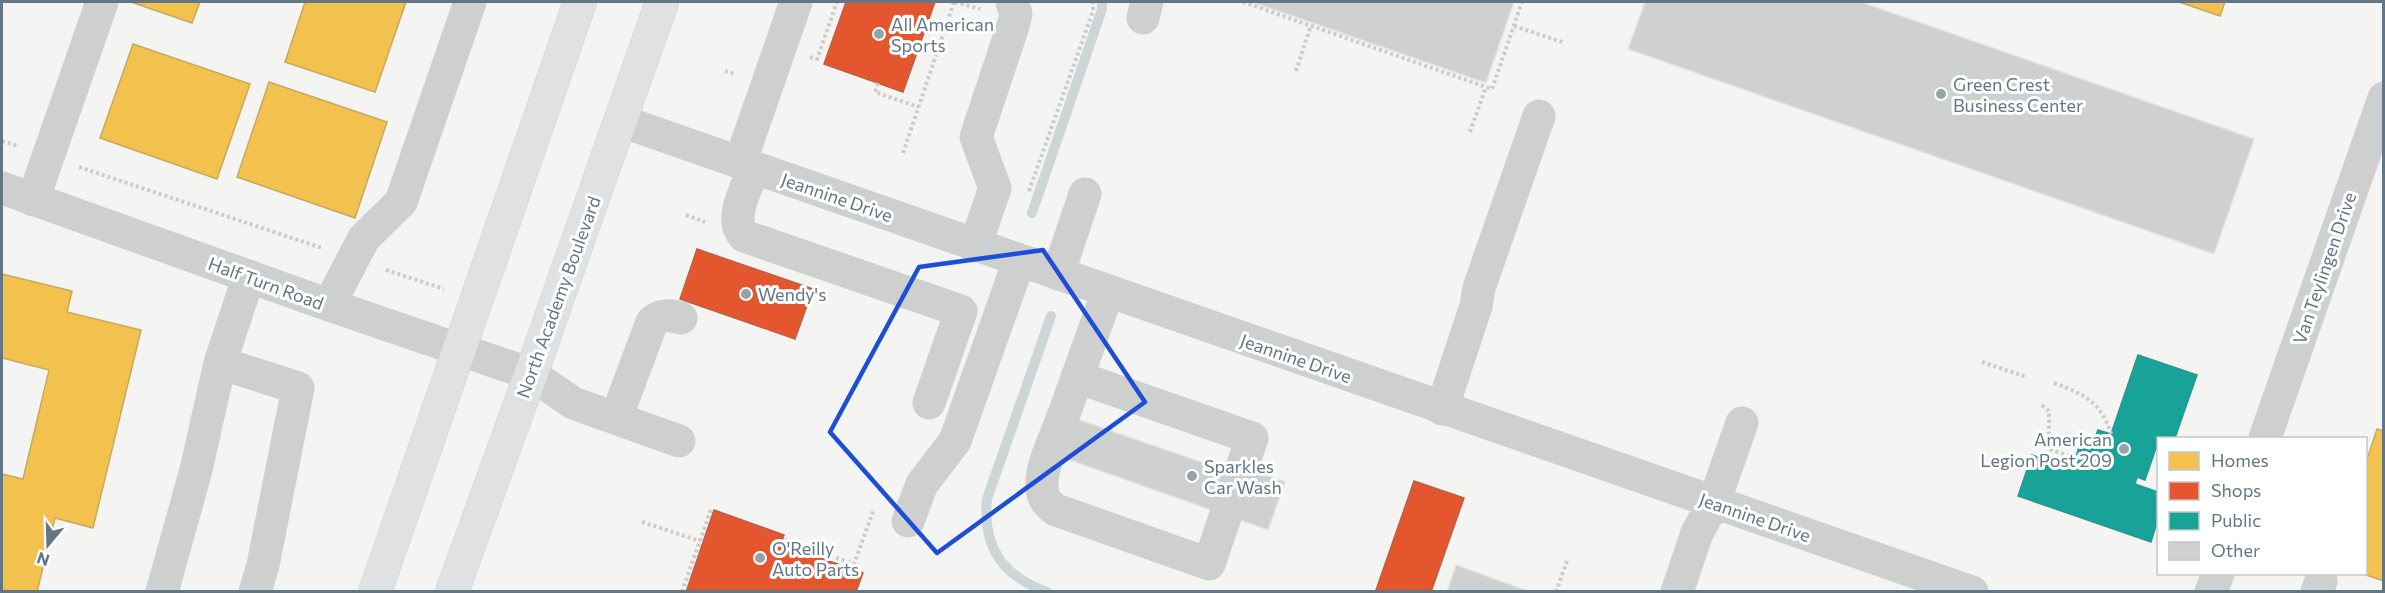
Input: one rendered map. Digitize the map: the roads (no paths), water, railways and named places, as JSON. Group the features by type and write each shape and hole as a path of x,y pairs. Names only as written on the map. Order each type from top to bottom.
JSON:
{"highway":[{"path":"375,591 580,2"},
{"name":"North Academy Boulevard","path":"452,591 662,2"}],"street":[{"path":"33,200 102,2"},
{"path":"329,305 364,238 401,202 470,2"},
{"path":"796,2 747,166 737,220 739,230 744,236 961,311 929,404"},
{"path":"975,246 995,188 976,137 1014,23 1016,14 1012,2"},
{"name":"Van Teylingen Drive","path":"2265,437 2384,99"},
{"path":"1442,409 1476,306 1479,288 1539,116"},
{"name":"Jeannine Drive","path":"621,121 1442,409 1972,591"},
{"name":"Half Turn Road","path":"2,189 531,374 573,403 679,441"},
{"path":"1058,274 1086,194"},
{"path":"908,521 922,484 955,441 1019,261"},
{"path":"162,591 196,470 220,363 249,276"},
{"path":"1077,377 1252,438 1209,564 1056,510 1047,504 1042,493 1041,482 1077,377 1108,292"},
{"path":"616,418 652,322 657,317 668,315 681,318"},
{"path":"220,363 298,388 263,566 255,591"},
{"path":"1677,591 1697,533 1714,502 1742,423"},
{"path":"2211,591 2217,575"}],"waterway":[{"path":"1032,213 1102,9 1102,2"},
{"path":"1047,592 1018,577 998,557 992,545 986,516 987,499 1051,316"}],"place":[{"name":"All American Sports","path":"879,34"},
{"name":"Green Crest Business Center","path":"1941,94"},
{"name":"Wendy's","path":"746,294"},
{"name":"American Legion Post 209","path":"2124,449"},
{"name":"Sparkles Car Wash","path":"1192,476"},
{"name":"O'Reilly Auto Parts","path":"760,558"}]}
